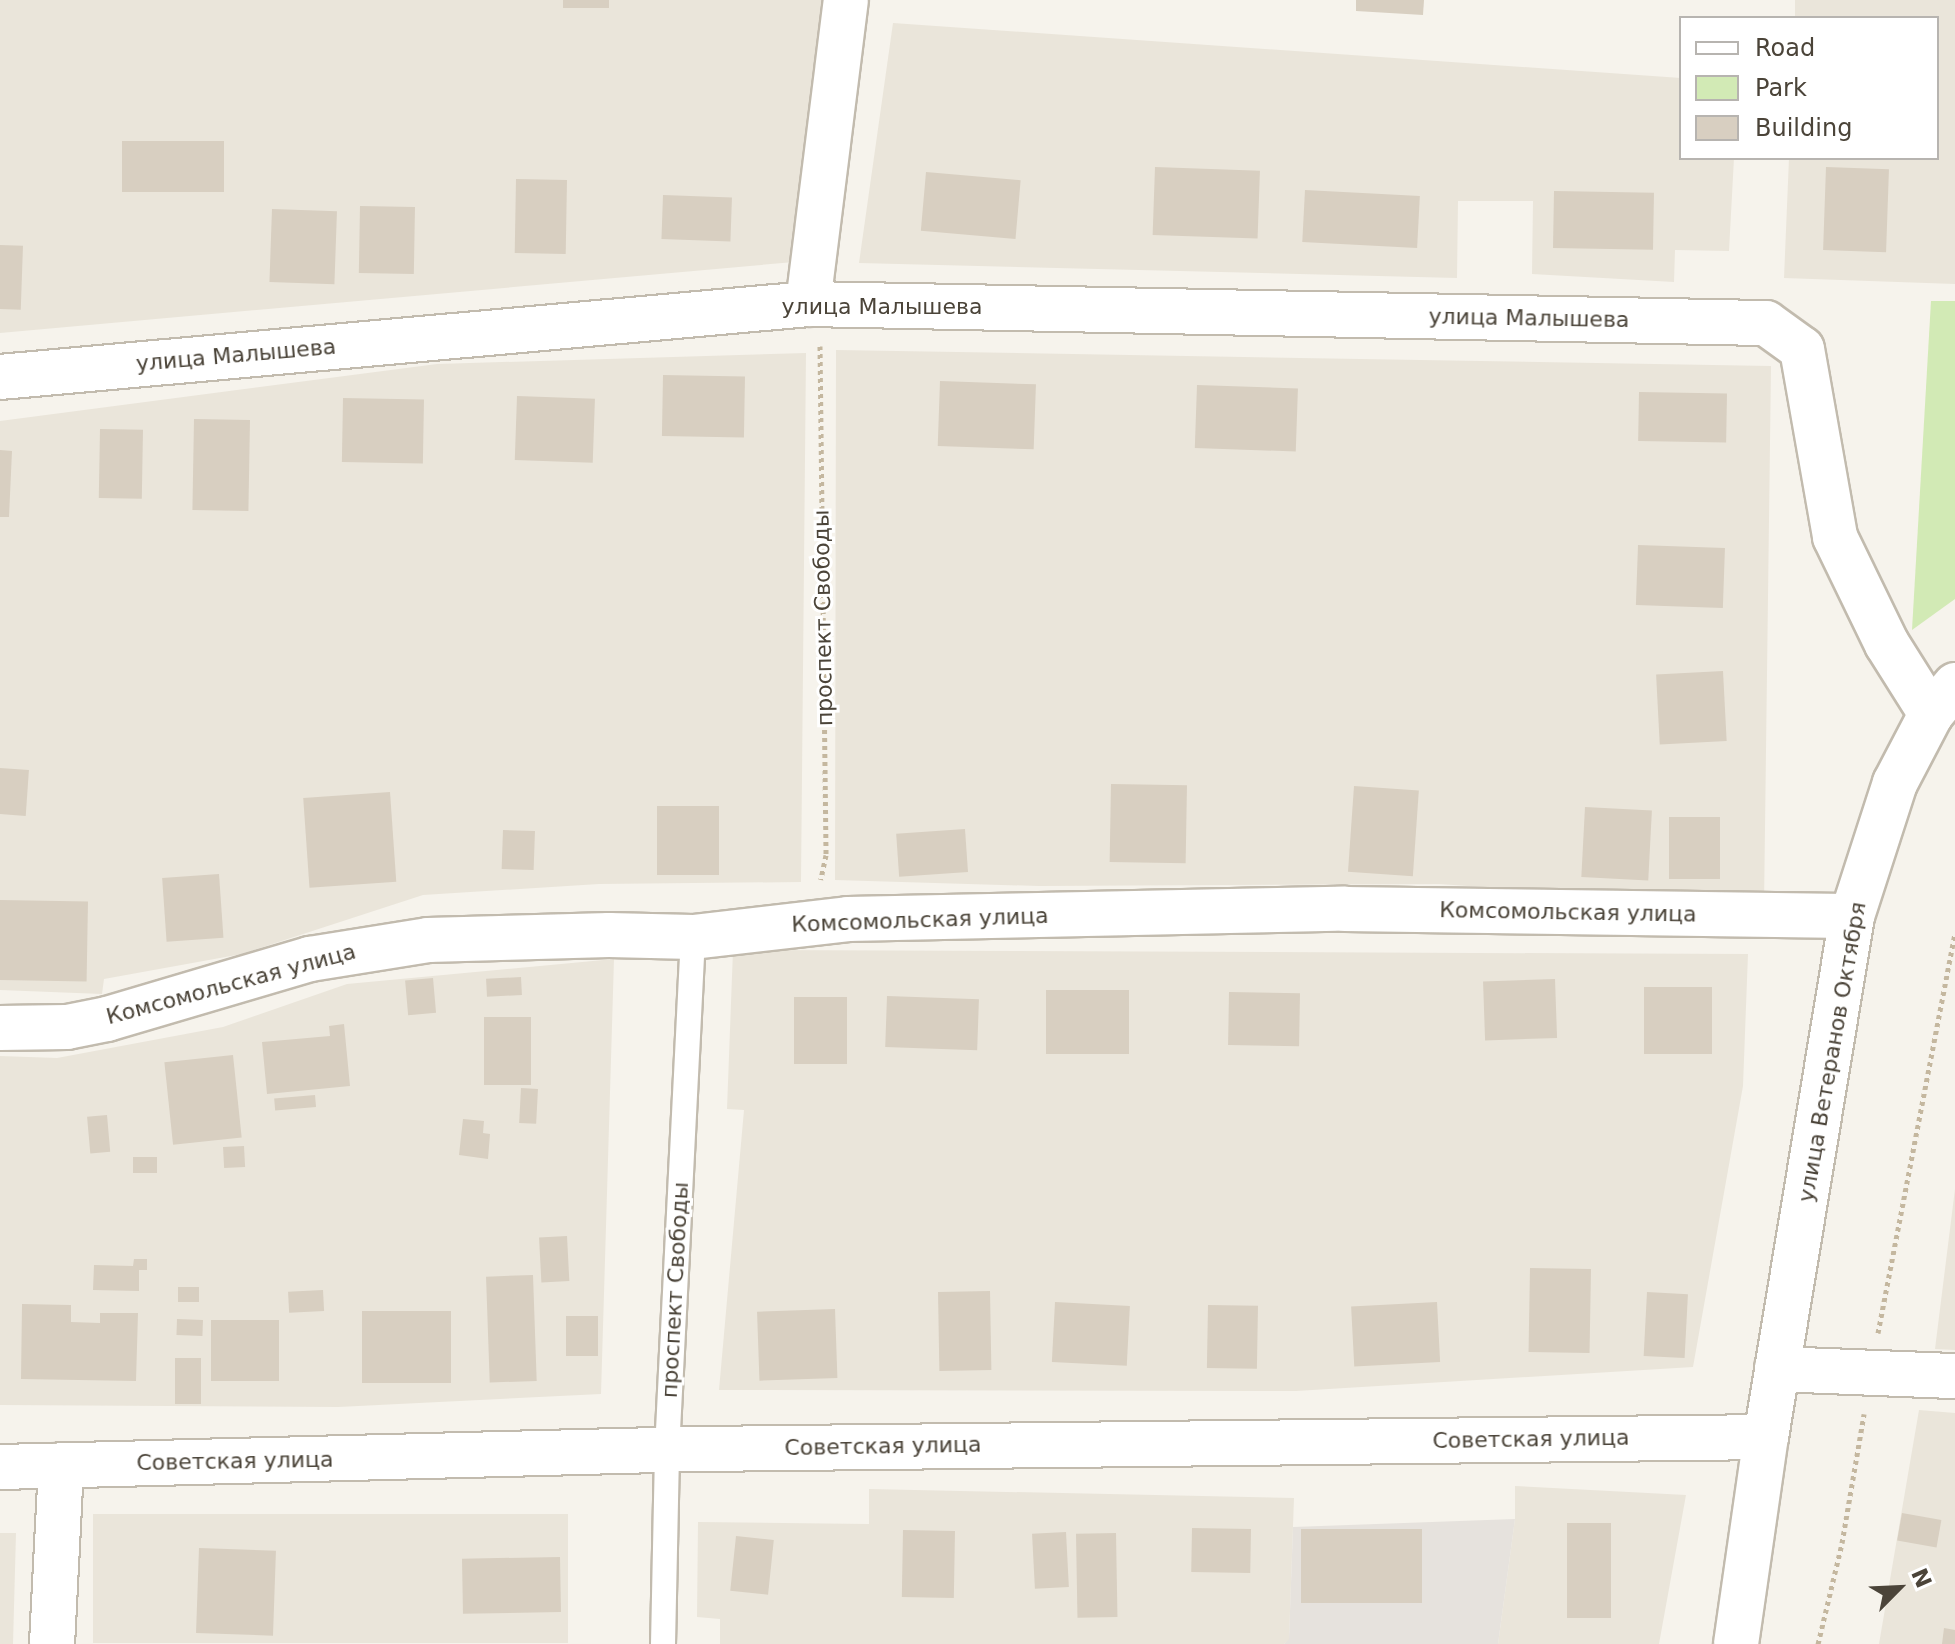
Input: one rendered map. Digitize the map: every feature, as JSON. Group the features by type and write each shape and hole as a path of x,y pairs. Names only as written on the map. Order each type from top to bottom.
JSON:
{"street":[{"path":"827,303 846,0"},
{"name":"улица Малышева","path":"0,377 827,303 1766,323"},
{"name":"улица Ветеранов Октября","path":"1736,1644 1766,1437 1852,916 1895,783 1943,700 1887,644 1835,537 1802,349 1766,323"},
{"name":"Комсомольская улица","path":"0,1028 67,1027 107,1019 297,962 369,947 428,940 609,935 693,937 782,924 848,919 1345,909 1852,916"},
{"path":"1777,1369 1955,1376"},
{"name":"Советская улица","path":"0,1467 667,1450 1766,1437"},
{"path":"52,1644 61,1465"}],"lane":[{"name":"проспект Свободы","path":"663,1644 667,1450 693,937"}],"path":[{"name":"проспект Свободы","path":"782,924 817,889 826,855 819,347 827,303"},
{"path":"1818,1644 1842,1543 1870,1374 1955,934"}],"shaded area":[{"path":"0,0 822,0 794,262 0,333"},
{"path":"1795,0 1955,0 1955,284 1784,278 1789,160 1939,160 1939,16 1795,16"},
{"path":"893,23 1679,78 1679,160 1734,160 1729,251 1675,250 1674,282 1532,274 1533,201 1458,201 1457,278 859,263"},
{"path":"836,350 1771,366 1764,906 1439,884 1039,886 835,880"},
{"path":"806,353 801,882 599,884 423,895 242,954 104,979 102,994 0,990 0,421 437,364"},
{"path":"733,950 1748,954 1743,1086 1693,1367 1296,1391 719,1390 744,1110 727,1109"},
{"path":"614,959 601,1394 338,1407 0,1405 0,1056 57,1058 223,1027 347,984"},
{"path":"1955,1189 1955,1350 1935,1349"},
{"path":"1919,1410 1955,1413 1955,1644 1879,1644"},
{"path":"1515,1486 1686,1495 1659,1644 1498,1644 1515,1519"},
{"path":"869,1489 1294,1498 1289,1640 1284,1644 720,1644 720,1619 697,1617 698,1522 869,1524"},
{"path":"93,1514 568,1514 568,1643 93,1643"},
{"path":"1515,1519 1498,1644 1284,1644 1289,1639 1293,1527"},
{"path":"0,1533 16,1533 13,1644 0,1644"}],"green space":[{"path":"1931,301 1955,301 1955,599 1912,630"}],"building":[{"path":"563,0 609,0 609,8 563,8"},
{"path":"1356,0 1424,0 1423,15 1356,11"},
{"path":"122,141 224,141 224,192 122,192"},
{"path":"1155,167 1260,171 1258,239 1153,235"},
{"path":"1826,167 1889,169 1886,252 1823,250"},
{"path":"926,172 1021,180 1015,239 921,231"},
{"path":"516,179 567,180 566,254 515,253"},
{"path":"1305,190 1420,196 1417,248 1302,242"},
{"path":"1554,191 1654,193 1653,250 1553,248"},
{"path":"663,195 732,197 730,241 661,239"},
{"path":"360,206 415,207 414,274 359,273"},
{"path":"272,209 337,211 334,284 269,282"},
{"path":"0,245 23,246 21,310 0,309"},
{"path":"663,375 745,376 744,437 662,436"},
{"path":"940,381 1036,384 1034,449 938,446"},
{"path":"1197,385 1298,389 1296,451 1195,448"},
{"path":"1639,392 1727,394 1726,443 1638,441"},
{"path":"517,396 595,399 593,463 515,460"},
{"path":"343,398 424,399 423,463 342,462"},
{"path":"194,419 250,420 248,511 192,510"},
{"path":"100,429 143,430 142,499 99,498"},
{"path":"0,450 12,451 9,517 0,517"},
{"path":"1638,545 1725,548 1723,608 1636,605"},
{"path":"1723,671 1727,741 1660,744 1656,675"},
{"path":"0,768 29,770 26,816 0,814"},
{"path":"1111,784 1187,785 1186,863 1110,862"},
{"path":"1354,786 1419,791 1413,876 1348,872"},
{"path":"390,792 396,882 309,888 303,798"},
{"path":"657,806 719,806 719,875 657,875"},
{"path":"1585,807 1652,811 1648,880 1581,877"},
{"path":"1669,817 1720,817 1720,879 1669,879"},
{"path":"965,829 968,872 899,877 896,834"},
{"path":"503,830 535,831 534,870 502,869"},
{"path":"219,874 223,938 167,942 162,878"},
{"path":"0,900 88,902 87,982 0,980"},
{"path":"521,977 522,995 487,997 486,979"},
{"path":"433,978 436,1013 408,1015 405,980"},
{"path":"1555,979 1557,1038 1485,1040 1483,982"},
{"path":"1644,987 1712,987 1712,1054 1644,1054"},
{"path":"1046,990 1129,990 1129,1054 1046,1054"},
{"path":"1229,992 1300,993 1299,1046 1228,1045"},
{"path":"887,996 979,999 977,1050 885,1047"},
{"path":"794,997 847,997 847,1064 794,1064"},
{"path":"484,1017 531,1017 531,1085 484,1085"},
{"path":"344,1024 350,1086 267,1094 262,1042 330,1036 329,1026"},
{"path":"233,1055 242,1138 173,1145 164,1062"},
{"path":"521,1088 538,1089 536,1124 519,1123"},
{"path":"315,1095 316,1107 275,1111 274,1099"},
{"path":"107,1115 110,1152 90,1154 87,1117"},
{"path":"463,1119 484,1121 483,1133 490,1134 488,1159 459,1155"},
{"path":"244,1146 245,1167 224,1168 223,1147"},
{"path":"133,1157 157,1157 157,1173 133,1173"},
{"path":"567,1236 569,1281 541,1282 539,1237"},
{"path":"134,1259 147,1259 147,1270 139,1270 139,1291 93,1290 94,1265 133,1266"},
{"path":"1530,1268 1591,1269 1590,1353 1529,1352"},
{"path":"533,1275 537,1381 490,1383 486,1277"},
{"path":"178,1287 199,1287 199,1302 178,1302"},
{"path":"323,1290 324,1311 289,1313 288,1292"},
{"path":"990,1291 991,1370 939,1371 938,1292"},
{"path":"1647,1292 1688,1294 1685,1358 1644,1356"},
{"path":"1055,1302 1130,1306 1127,1366 1052,1362"},
{"path":"1437,1302 1440,1362 1354,1366 1351,1307"},
{"path":"22,1304 71,1305 71,1322 100,1323 100,1313 138,1313 136,1381 21,1379"},
{"path":"1208,1305 1258,1306 1257,1369 1207,1368"},
{"path":"835,1309 837,1378 759,1381 757,1312"},
{"path":"362,1311 451,1311 451,1383 362,1383"},
{"path":"566,1316 598,1316 598,1356 566,1356"},
{"path":"177,1319 203,1320 202,1336 176,1335"},
{"path":"211,1320 279,1320 279,1381 211,1381"},
{"path":"175,1358 201,1358 201,1404 175,1404"},
{"path":"1902,1513 1941,1520 1937,1548 1897,1541"},
{"path":"1567,1523 1611,1523 1611,1618 1567,1618"},
{"path":"1192,1528 1251,1529 1250,1573 1191,1572"},
{"path":"1301,1529 1422,1529 1422,1603 1301,1603"},
{"path":"903,1530 955,1531 954,1598 902,1597"},
{"path":"1066,1532 1069,1587 1035,1589 1032,1534"},
{"path":"1116,1533 1117,1617 1077,1618 1076,1534"},
{"path":"736,1536 774,1540 768,1595 730,1591"},
{"path":"199,1548 276,1551 273,1636 196,1633"},
{"path":"560,1557 561,1612 463,1614 462,1559"},
{"path":"1944,1628 1955,1630 1955,1644 1942,1644"}]}
